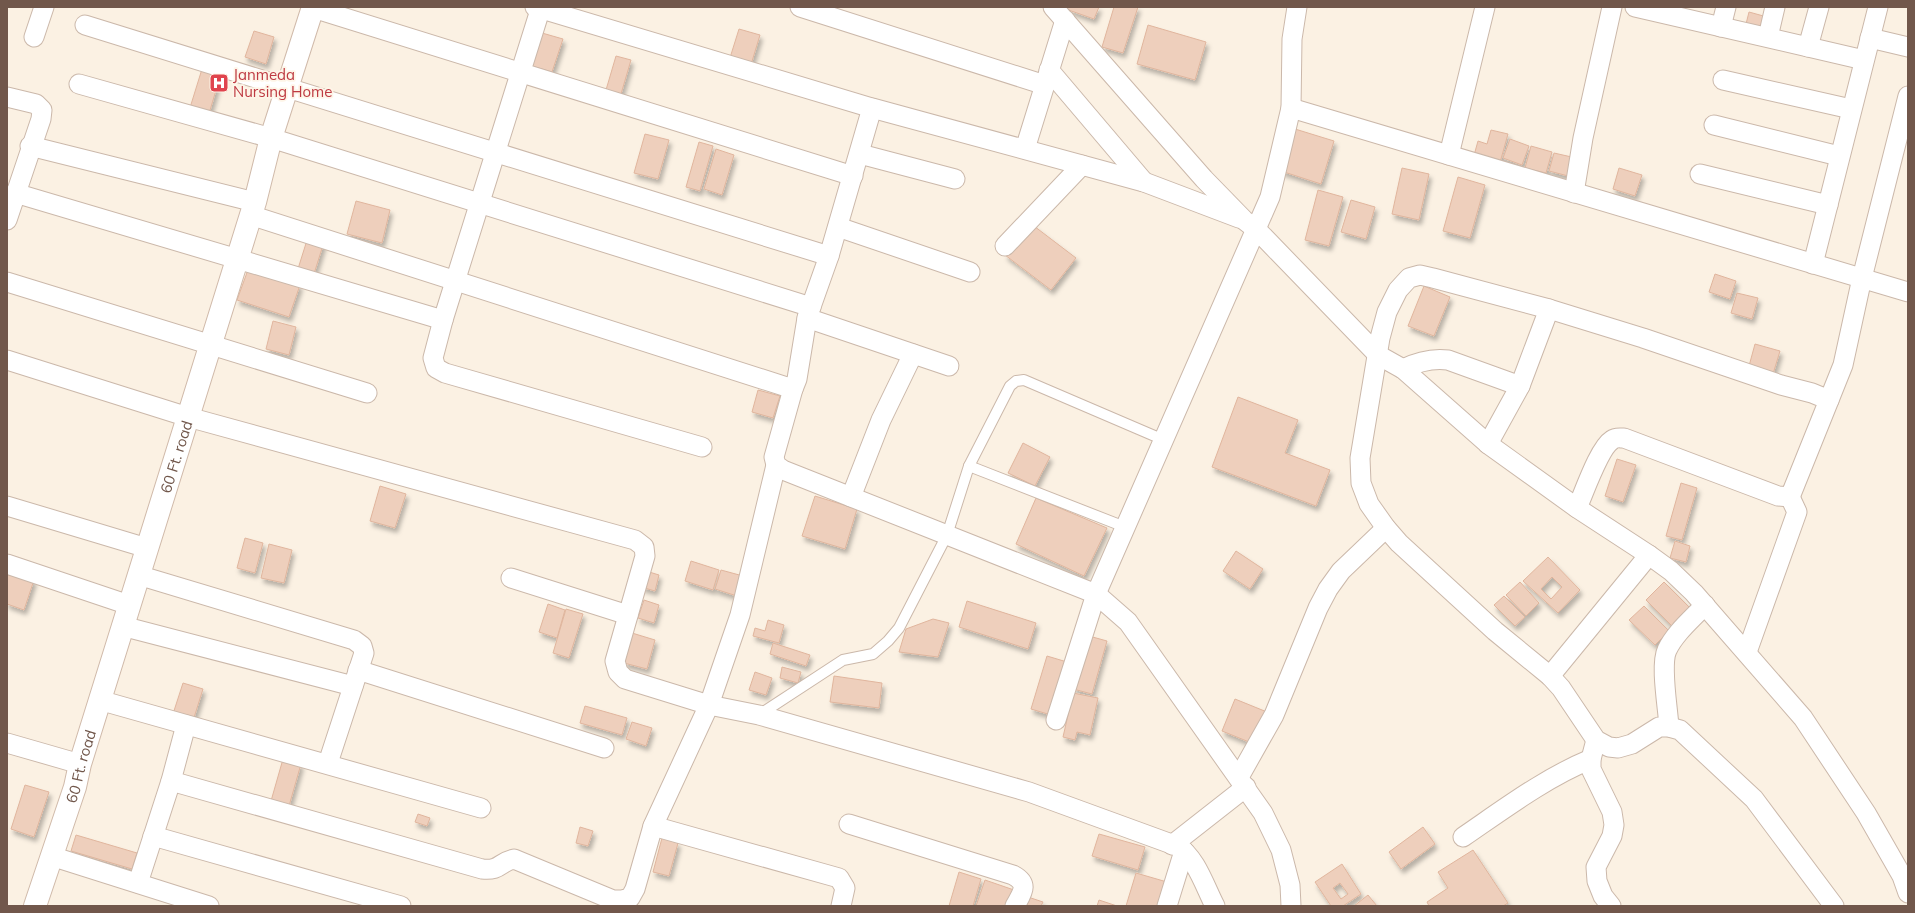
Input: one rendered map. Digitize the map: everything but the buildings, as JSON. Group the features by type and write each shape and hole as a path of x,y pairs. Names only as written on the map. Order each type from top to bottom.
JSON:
{"street":[{"path":"34,37 44,7"},
{"path":"800,7 1047,78 1144,182"},
{"path":"1056,720 1096,594 1164,440 1250,225 1270,197 1291,108 1292,39 1297,7"},
{"path":"1449,155 1485,7"},
{"path":"1574,193 1583,138 1612,7"},
{"path":"1635,7 1675,11 1721,26 1864,60"},
{"path":"1721,26 1726,7"},
{"path":"1768,37 1775,7"},
{"path":"1808,47 1819,7"},
{"path":"1813,264 1839,156 1878,7"},
{"path":"313,8 853,176"},
{"name":"60 Ft. road","path":"35,906 75,788 80,764 99,700 237,259 271,138 313,8"},
{"path":"702,447 445,373 436,368 433,358 443,320 521,73 539,8 872,108 1144,182 1250,225"},
{"path":"1025,149 1047,78 1059,14"},
{"path":"1059,14 1204,179 1378,355 1403,369 1488,444 1577,508 1649,555 1675,575 1705,605 1803,718 1866,813 1902,876 1908,893"},
{"path":"84,25 829,256"},
{"path":"1870,38 1908,47"},
{"path":"1723,80 1851,109"},
{"path":"79,84 271,138 480,204 809,312 912,354 949,366"},
{"path":"1746,652 1797,512 1790,497 1843,365 1862,278 1908,96"},
{"path":"7,97 36,104 42,110 41,118 30,146 7,220"},
{"path":"171,781 482,869 492,870 498,868 508,860 514,859 522,861 613,900 630,898 635,888 654,826 709,705 740,615 776,465 774,457 793,388 797,379 809,312 838,227 872,108"},
{"path":"1291,108 1908,291"},
{"path":"1714,125 1839,156"},
{"path":"30,146 252,208 456,281 793,388"},
{"path":"860,154 955,179"},
{"path":"1005,246 1082,165"},
{"path":"1700,174 1828,205"},
{"path":"15,193 443,320"},
{"path":"838,227 970,272"},
{"path":"1829,400 1643,338 1549,309 1420,275 1409,278 1398,290 1387,312 1382,328 1360,458 1360,470 1361,483 1369,504 1399,543 1495,631 1550,676 1561,688 1596,740 1609,747 1618,748 1632,744 1659,728 1669,726 1680,730 1754,799 1834,906"},
{"path":"7,282 367,393"},
{"path":"1488,444 1520,386 1549,309"},
{"path":"851,497 881,420 912,354"},
{"path":"1403,369 1413,364 1437,359 1448,360 1520,386"},
{"path":"7,360 188,417 636,540 644,547 645,556 615,661 618,672 625,679 709,705 759,715 1029,792 1178,848 1191,861 1214,906"},
{"path":"1577,508 1602,453 1610,441 1616,437 1624,438 1778,496 1790,497"},
{"path":"776,465 783,470 1096,594 1128,622 1263,813 1281,850 1290,885 1291,906"},
{"path":"7,506 147,548"},
{"path":"1166,906 1178,848 1242,782 1274,715 1318,608 1328,589 1341,571 1386,528"},
{"path":"1550,676 1649,555"},
{"path":"7,564 129,605"},
{"path":"138,575 354,640 362,646 364,652 328,763"},
{"path":"511,578 628,615"},
{"path":"1669,726 1664,662 1666,651 1672,641 1705,605"},
{"path":"122,626 356,678 604,748"},
{"path":"99,700 328,763 481,808"},
{"path":"138,882 171,781 186,725"},
{"path":"1596,740 1591,759 1591,769 1612,812 1614,824 1612,836 1596,867 1597,881 1603,896 1611,906"},
{"path":"7,743 80,764"},
{"path":"1463,836 1559,775 1591,759"},
{"path":"849,824 1013,875 1020,879 1023,884 1023,890 1015,906"},
{"path":"654,826 839,878 845,888 841,906"},
{"path":"153,836 401,906"},
{"path":"51,856 138,882 209,906"}],"lane":[{"path":"759,715 837,663 843,660 873,654 888,642 899,628 947,535 969,466 1010,386 1016,381 1024,380 1164,440"},
{"path":"969,466 1125,527"}],"place":[{"name":"Janmeda Nursing Home","path":"219,83"}]}
